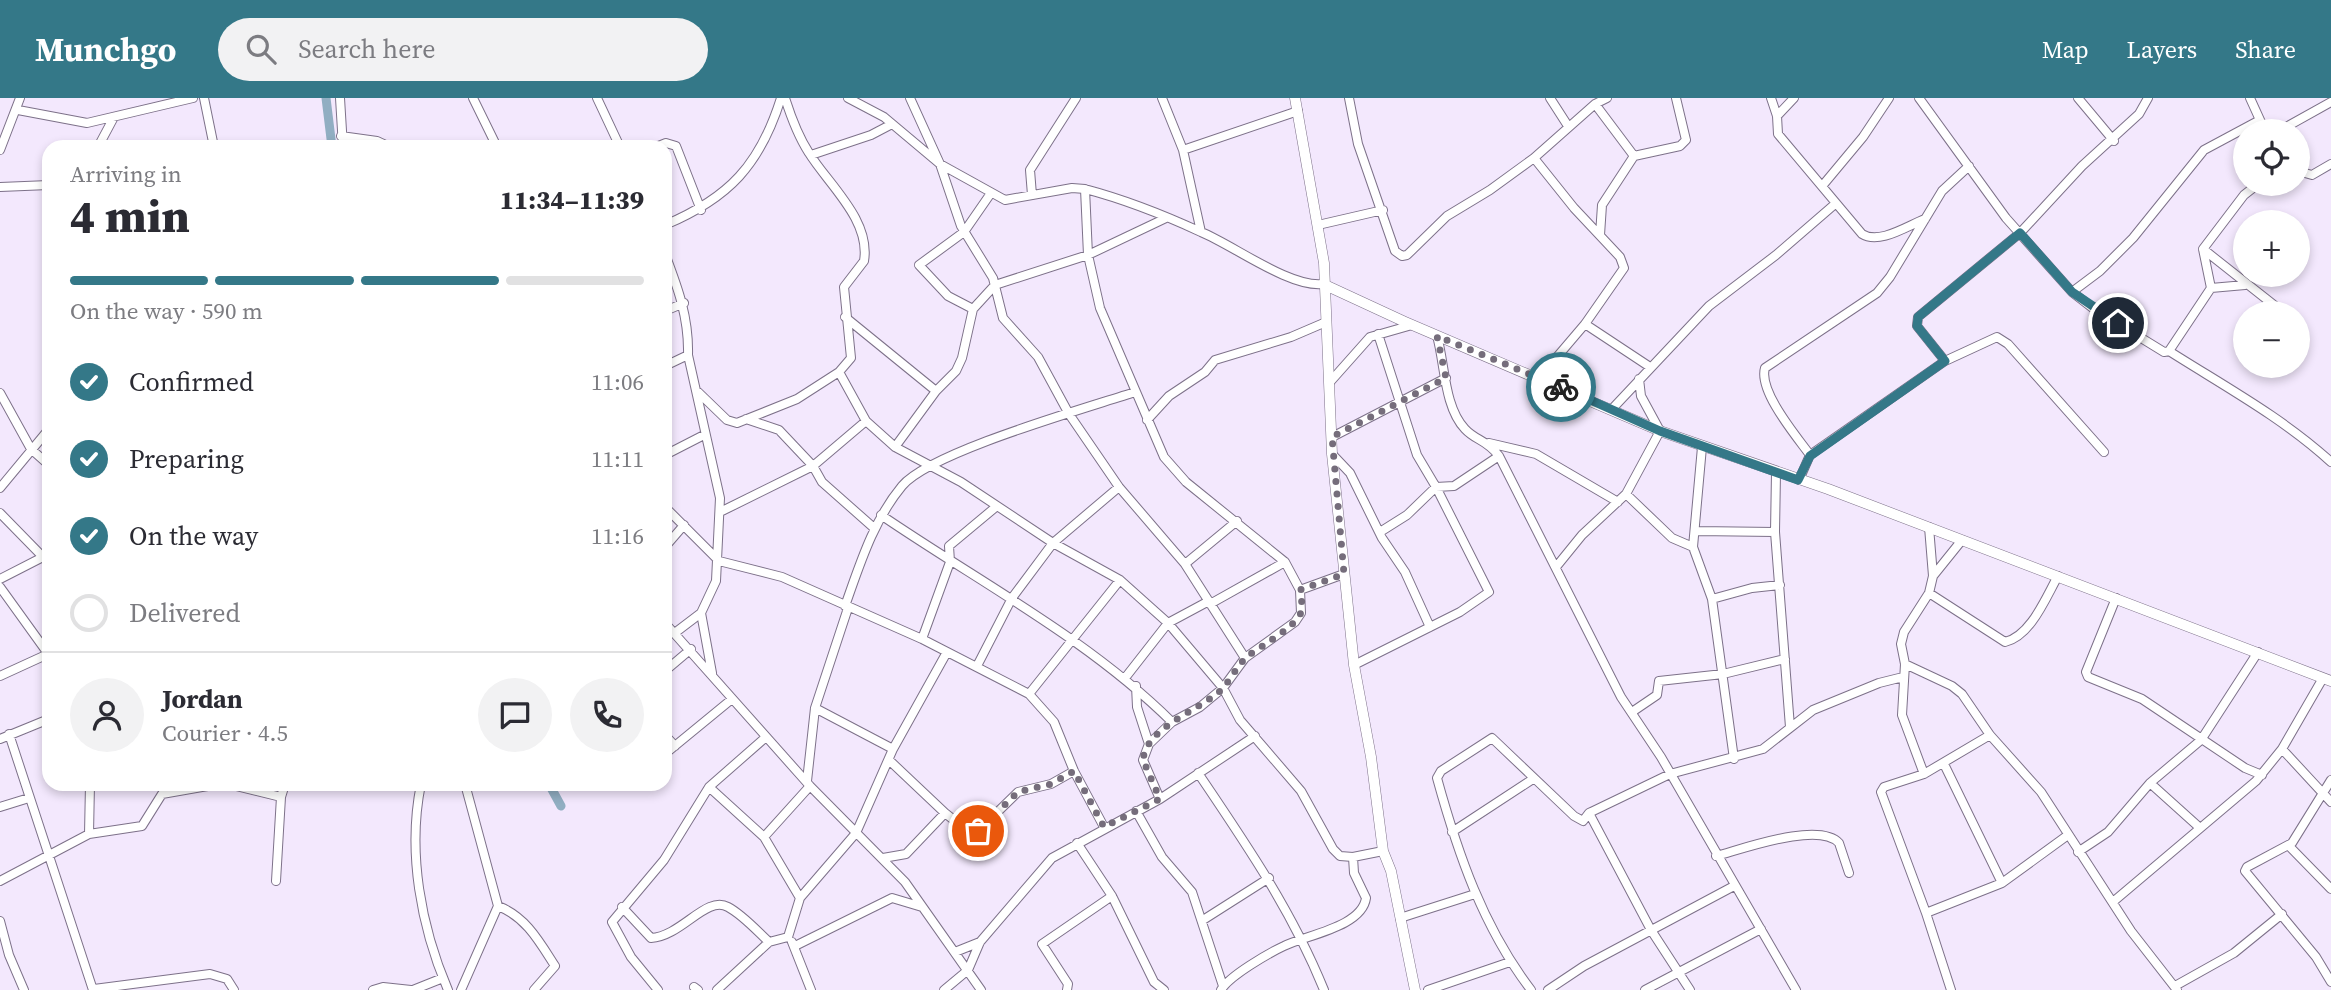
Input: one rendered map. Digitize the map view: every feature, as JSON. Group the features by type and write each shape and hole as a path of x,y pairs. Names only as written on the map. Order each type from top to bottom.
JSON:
{"street":[{"path":"0,150 18,110 20,98"},
{"path":"18,110 87,123 192,98"},
{"path":"204,98 213,140"},
{"path":"340,98 341,140"},
{"path":"473,98 494,140"},
{"path":"597,98 617,140"},
{"path":"698,392 732,423 797,399 839,372 851,358 844,287 864,261 863,240 852,214 810,155 783,98"},
{"path":"672,222 701,210 754,160 783,98"},
{"path":"848,98 892,124 940,164 1004,200 1072,188 1085,189 1166,218 1201,232 1287,276 1315,285 1323,284 1437,336 1613,408 1660,431 1929,527 2327,679 2262,775 2114,901"},
{"path":"910,98 940,164 964,232 995,285 1003,318 1038,357 1069,414 1119,487 1185,564 1245,658"},
{"path":"1032,195 1030,170 1076,98"},
{"path":"1163,98 1183,150 1201,232"},
{"path":"1295,98 1318,225 1332,454 1354,665 1371,757 1383,851 1391,871 1415,990"},
{"path":"1349,98 1358,144 1395,250 1402,256 1407,255 1447,216 1490,190 1534,158 1568,126 1595,104 1607,98"},
{"path":"1550,98 1568,126"},
{"path":"1600,235 1602,205 1634,156 1684,144 1686,135 1675,98"},
{"path":"1771,98 1777,116 1778,134 1823,185 1835,204 1868,238 1881,237 1925,219"},
{"path":"1777,116 1794,98"},
{"path":"1823,185 1863,137 1889,98"},
{"path":"1919,98 2020,233 2072,292 2094,309 2164,352 2169,351 2302,438 2331,462"},
{"path":"2078,98 2114,141"},
{"path":"1945,361 1917,326 1918,317 2020,233 2082,166 2114,141 2139,114 2148,98"},
{"path":"2250,98 2260,119"},
{"path":"2301,119 2331,102"},
{"path":"1595,104 1634,156"},
{"path":"1183,150 1298,111"},
{"path":"102,140 114,117"},
{"path":"810,155 870,135 892,124"},
{"path":"2072,292 2100,271 2133,238 2204,150 2233,134"},
{"path":"341,136 370,140"},
{"path":"672,144 676,145 701,210"},
{"path":"1534,158 1620,257 1624,268 1585,324 1539,378"},
{"path":"2310,174 2331,164"},
{"path":"1810,456 1777,409 1763,376 1765,369 1877,293 1945,186 1969,166"},
{"path":"0,187 42,185"},
{"path":"1085,189 1088,255 1104,322 1167,461 1186,482 1285,562 1300,590 1301,613 1295,621 1245,658 1223,688 1200,707 1172,722 1149,744 1143,760 1160,799"},
{"path":"973,309 948,296 919,265 964,232 992,192"},
{"path":"2169,351 2211,288 2203,249 2243,196"},
{"path":"1613,408 1709,306 1770,260 1835,204"},
{"path":"1318,225 1383,210"},
{"path":"895,447 936,391 956,371 962,358 973,309 995,285 1010,277 1088,255 1166,218"},
{"path":"2203,249 2233,275"},
{"path":"672,272 684,303 689,334 688,355 720,498 716,581 701,613 676,632"},
{"path":"2211,288 2233,286"},
{"path":"2248,287 2267,301"},
{"path":"672,308 684,303"},
{"path":"845,317 936,391"},
{"path":"1147,420 1169,396 1205,372 1215,360 1291,337 1326,322"},
{"path":"1585,324 1650,367"},
{"path":"1329,382 1362,343 1378,334 1412,325"},
{"path":"1354,665 1482,599 1489,592 1417,455 1378,334"},
{"path":"1437,336 1457,418 1468,432 1489,443 1536,454 1618,502"},
{"path":"1798,480 1810,456 1945,361 1993,338 2001,338 2104,452"},
{"path":"672,363 688,355"},
{"path":"839,372 866,421 895,447 931,465 1053,543 1120,580 1168,623 1223,688 1236,713 1301,791 1333,849 1340,856 1353,857 1383,851"},
{"path":"1332,437 1446,378"},
{"path":"1640,379 1641,396 1660,431"},
{"path":"764,837 808,783 815,708 846,607 874,528 903,484 931,465 1135,392"},
{"path":"0,393 31,449 42,459"},
{"path":"746,419 776,428 813,466 822,482 874,528"},
{"path":"720,512 813,466 866,421"},
{"path":"1556,568 1582,535 1626,495 1660,431"},
{"path":"672,451 704,435"},
{"path":"0,488 42,437"},
{"path":"1489,443 1499,456 1620,697 1670,774 1795,990"},
{"path":"1702,447 1693,547 1712,599 1734,759"},
{"path":"1332,454 1350,473 1380,532 1405,572 1430,627"},
{"path":"1380,532 1407,515 1436,487 1454,486 1499,456"},
{"path":"1776,473 1775,532 1790,727"},
{"path":"977,666 1012,598 1053,543 1119,487"},
{"path":"1626,495 1672,538 1693,547"},
{"path":"922,639 950,562 949,546 997,506"},
{"path":"0,513 42,549"},
{"path":"672,514 719,561 775,574 922,639 1029,694 1054,722 1074,771 1104,827"},
{"path":"881,515 950,562 1012,598 1125,678 1172,722"},
{"path":"1185,564 1237,521"},
{"path":"672,539 684,525"},
{"path":"1924,774 1903,723 1905,664 1902,639 1930,593 1933,576 1929,527"},
{"path":"1696,531 1775,532"},
{"path":"1933,576 1962,540"},
{"path":"0,579 42,556"},
{"path":"1125,678 1168,623 1285,562"},
{"path":"1300,590 1344,574"},
{"path":"1930,593 2005,642 2018,636 2035,616 2058,576"},
{"path":"1029,694 1120,580"},
{"path":"1712,599 1752,588 1780,585"},
{"path":"0,587 42,644"},
{"path":"2116,598 2087,676 2142,699 2245,768 2262,775"},
{"path":"701,613 713,674"},
{"path":"672,629 808,783 883,858 925,908 981,990"},
{"path":"672,665 691,649"},
{"path":"788,937 800,898 856,833 893,748 947,652"},
{"path":"2078,852 2108,832 2150,783 2201,740 2258,652"},
{"path":"0,676 42,657"},
{"path":"1632,712 1657,695 1659,681 1723,674 1786,659"},
{"path":"1905,664 1958,689 1990,735 2041,792 2132,931 2176,988 2234,953 2281,914"},
{"path":"1531,990 1510,962 1475,894 1452,832 1438,775 1490,739 1497,740 1533,779 1583,821 1589,813 1670,774 1734,759 1763,749 1813,710 1879,683 1903,677"},
{"path":"1136,686 1137,708 1149,744"},
{"path":"672,748 732,699"},
{"path":"815,708 893,748"},
{"path":"0,739 42,722"},
{"path":"9,734 93,990 210,974 227,979 234,990"},
{"path":"1951,990 1881,792 1884,787 1924,774 1944,764 1990,735"},
{"path":"944,990 968,970 980,942 1047,861 1104,827 1160,799 1255,736"},
{"path":"658,990 639,968 611,925 622,907 664,859 709,786 766,737"},
{"path":"672,743 675,746"},
{"path":"2282,749 2331,802"},
{"path":"889,760 945,813 969,831 978,831 1018,792 1051,784 1074,771"},
{"path":"1944,764 1976,836 2002,883"},
{"path":"1198,774 1269,878 1303,939 1324,990"},
{"path":"1452,832 1533,779"},
{"path":"2331,780 2324,795 2289,846 2245,869 2331,982"},
{"path":"2150,783 2200,828"},
{"path":"709,786 764,837 800,898"},
{"path":"89,834 90,791"},
{"path":"0,881 50,857 89,834 142,826 162,794 178,791"},
{"path":"257,791 281,797"},
{"path":"276,881 283,791"},
{"path":"420,791 416,808 415,854 427,930 448,990"},
{"path":"461,990 498,905 468,791"},
{"path":"0,807 29,798"},
{"path":"1136,811 1162,857 1192,892 1203,920 1222,988 1280,948 1332,929 1362,909 1366,898 1354,873 1353,857"},
{"path":"883,858 905,854 945,813"},
{"path":"1589,813 1651,930 1690,990"},
{"path":"1716,856 1764,842 1821,834 1839,843 1849,873"},
{"path":"1926,913 2002,883 2068,835"},
{"path":"1077,843 1112,896 1154,982 1164,990"},
{"path":"2289,846 2331,888"},
{"path":"1203,920 1269,878"},
{"path":"1548,990 1584,966 1734,886"},
{"path":"1400,918 1475,894"},
{"path":"1067,990 1068,984 1042,944 1112,896"},
{"path":"795,946 892,898 900,898 925,908"},
{"path":"498,905 510,911 530,929 555,966 534,990"},
{"path":"622,907 651,938 674,933 711,905 724,905 769,942"},
{"path":"0,922 9,955 24,990"},
{"path":"1645,990 1679,975 1761,929"},
{"path":"717,990 769,942 788,937"},
{"path":"788,937 795,946 811,990"},
{"path":"955,952 980,942"},
{"path":"0,959 9,955"},
{"path":"1428,990 1510,962"},
{"path":"373,990 383,987 412,990 443,978"}],"waterway":[{"path":"326,98 331,140"},
{"path":"553,791 561,806"}],"way so far":[{"path":"978,831 1018,792 1029,787 1051,784 1074,771 1104,827 1160,799 1143,760 1149,744 1172,722 1195,710 1223,688 1245,658 1295,621 1301,613 1300,590 1344,574 1332,437 1446,378 1437,336 1561,387"}],"route":[{"path":"1561,387 1660,431 1798,480 1810,456 1945,361 1917,326 1916,320 2020,233 2072,292 2118,323"}]}
